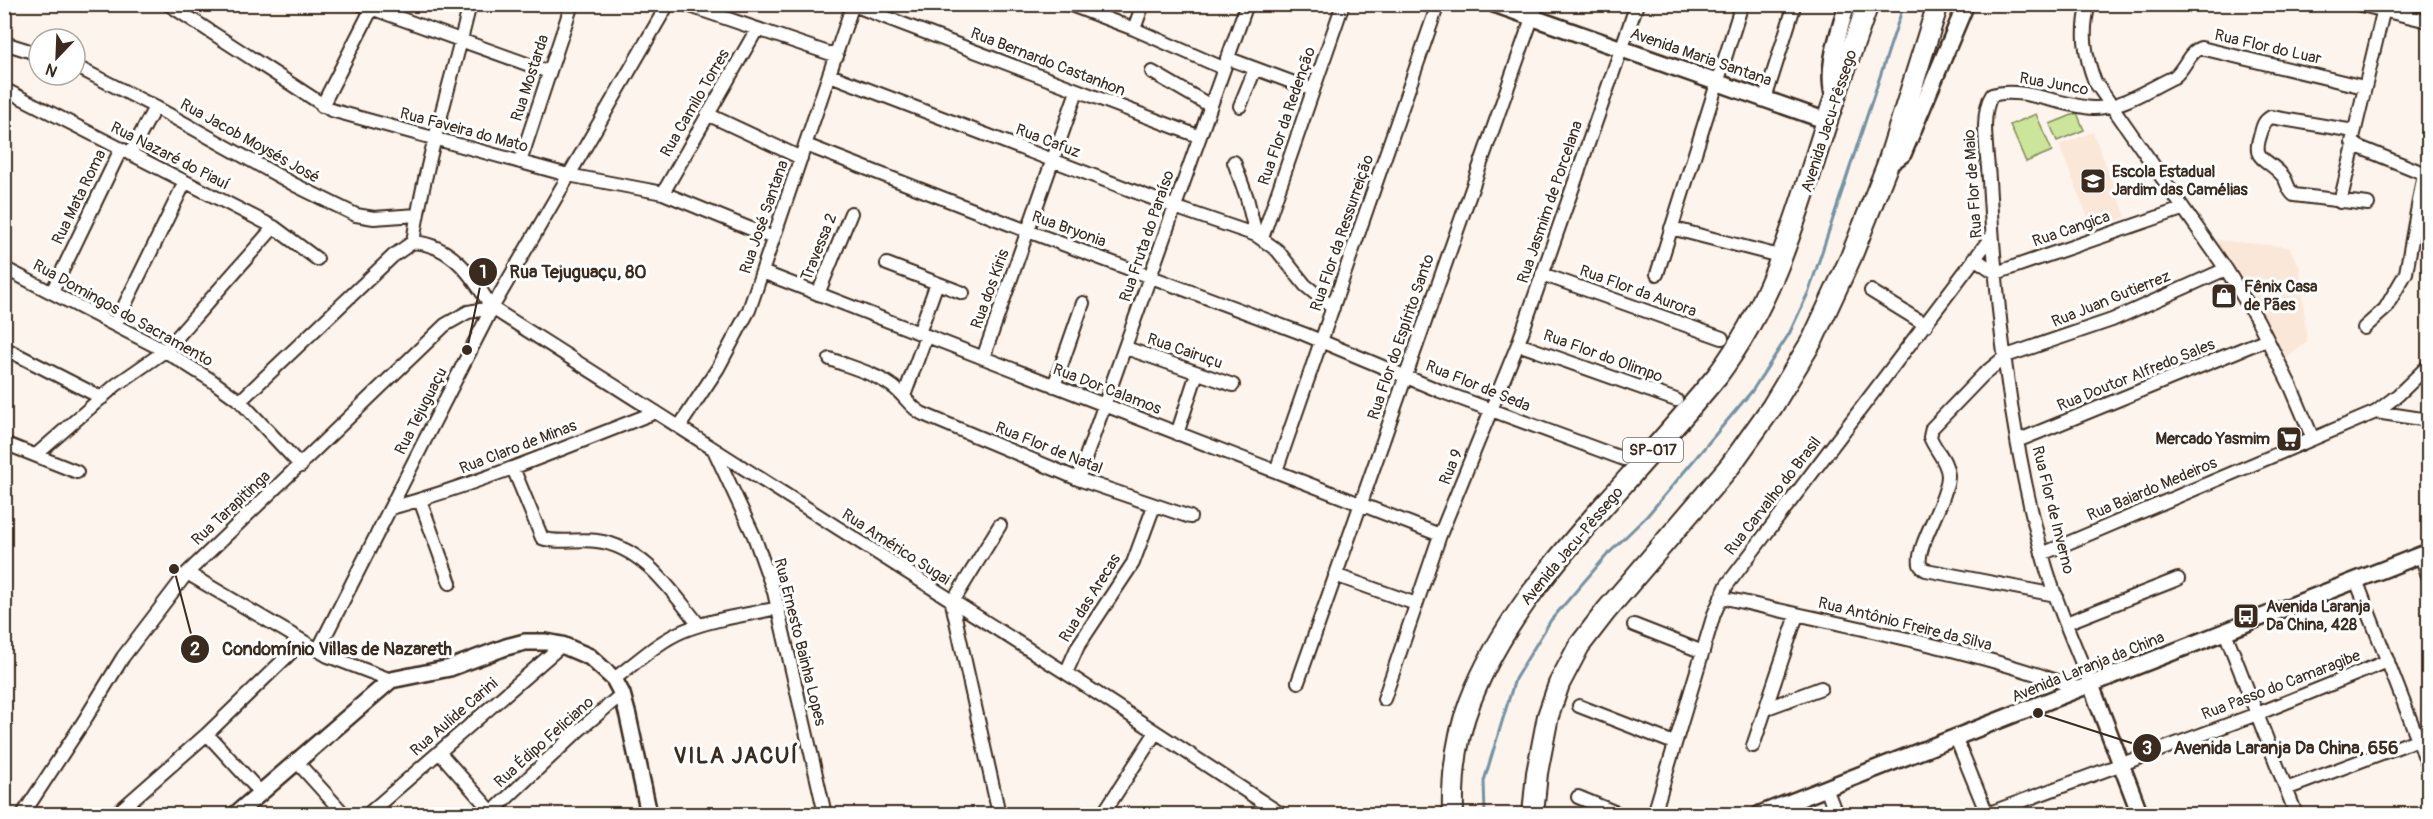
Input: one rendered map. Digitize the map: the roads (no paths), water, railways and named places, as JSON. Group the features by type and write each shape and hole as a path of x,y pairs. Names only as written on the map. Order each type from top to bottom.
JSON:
{"highway":[{"name":"Avenida Jacu-Pêssego","path":"1453,814 1453,786 1458,741 1469,704 1484,668 1518,610 1557,560 1692,405 1734,352 1752,322 1783,257 1868,4"},
{"path":"1533,814 1537,772 1548,716 1559,684 1574,655 1605,611 1730,466 1772,407 1813,339 1851,257 1887,166 1938,4"}],"street":[{"name":"Rua Faveira do Mato","path":"168,4 322,106 342,114 568,175 663,193 773,238"},
{"path":"240,401 393,256 413,242 417,215 470,4"},
{"name":"Rua Mostarda","path":"520,162 572,4"},
{"name":"Rua Tejuguaçu","path":"318,650 492,309 668,4"},
{"path":"684,4 837,56"},
{"path":"1068,4 1225,63 1255,69 1312,90"},
{"path":"1134,29 1143,4"},
{"name":"Rua Fruta do Paraíso","path":"1078,479 1151,277 1209,105 1247,4"},
{"name":"Rua Flor da Redenção","path":"1259,236 1343,4"},
{"name":"Rua Flor da Ressurreição","path":"1276,471 1438,4"},
{"name":"Avenida Maria Santana","path":"1494,4 1535,11 1621,49 1827,121"},
{"name":"Rua Jasmim de Porcelana","path":"1493,411 1637,4"},
{"path":"1657,274 1742,4"},
{"path":"1834,100 1831,68 1847,4"},
{"path":"1887,166 1903,154 1966,4"},
{"path":"2089,4 2084,34 2085,50 2095,82 2226,269 2267,339 2313,439"},
{"path":"2357,4 2384,8 2428,21"},
{"name":"Rua José Santana","path":"679,427 718,368 740,328 762,272 853,5"},
{"name":"Rua Bernardo Castanhon","path":"853,5 1198,136"},
{"path":"322,106 365,7 549,72"},
{"path":"2340,202 2354,145 2352,139 2384,8"},
{"path":"1765,99 1792,9"},
{"name":"Rua Flor do Espírito Santo","path":"1298,682 1535,11"},
{"name":"Rua Camilo Torres","path":"663,193 757,29"},
{"path":"4,43 27,50"},
{"name":"Rua Flor do Luar","path":"2111,105 2174,77 2181,72 2193,53 2201,48 2364,87"},
{"path":"1240,106 1255,69"},
{"name":"Rua Jacob Moysés José","path":"87,72 295,185 356,215 374,218 417,215"},
{"path":"1152,72 1209,105"},
{"name":"Rua Cafuz","path":"830,75 1053,161 1259,236"},
{"name":"Rua Nazaré do Piauí","path":"4,89 274,227 317,259"},
{"name":"Rua dos Kiris","path":"983,358 1077,91"},
{"name":"Rua Junco","path":"1992,95 2011,93 2093,108 2111,105"},
{"name":"Rua Flor de Maio","path":"1992,95 1985,121 1996,273"},
{"name":"Rua Mata Roma","path":"52,292 125,152 155,107"},
{"path":"707,114 801,158"},
{"path":"2354,131 2271,117 2264,122 2256,146 2260,156 2282,174 2294,195 2368,204"},
{"name":"Rua Bryonia","path":"806,145 1322,342"},
{"path":"2354,145 2426,174 2406,273 2385,309 2364,328"},
{"path":"1234,162 1259,236 1277,250 1305,285 1334,308"},
{"path":"115,325 185,182"},
{"name":"Rua Cangica","path":"1996,273 2182,209"},
{"name":"Travessa 2","path":"818,294 851,213"},
{"path":"36,455 102,398 165,351 274,227"},
{"path":"1671,228 1783,257"},
{"name":"Rua Carvalho do Brasil","path":"1654,814 1674,743 1721,597 1734,574 1992,236"},
{"path":"413,242 436,247 452,256 466,269 492,309"},
{"path":"1974,258 1996,273"},
{"path":"887,264 963,293"},
{"name":"Rua Domingos do Sacramento","path":"4,268 165,351 211,380 240,401 301,466"},
{"name":"Rua Juan Gutierrez","path":"2006,356 2112,320 2226,269"},
{"name":"Rua Dor Calamos","path":"762,272 1177,434 1360,502 1440,535"},
{"name":"Rua Flor de Inverno","path":"1996,273 2017,441 2042,554 2086,687 2140,814"},
{"name":"Rua Flor da Aurora","path":"1542,274 1722,338"},
{"path":"904,396 937,283"},
{"path":"1871,291 1926,325"},
{"path":"1054,386 1083,303"},
{"name":"Rua Américo Sugai","path":"492,309 952,603 1066,673 1281,814"},
{"name":"Rua Tarapitinga","path":"23,814 123,657 187,573 301,466 445,325 468,312 492,309"},
{"name":"Rua Doutor Alfredo Sales","path":"2017,441 2267,339"},
{"name":"Rua Flor de Seda","path":"1322,342 1493,411 1624,459"},
{"name":"Rua Flor do Olimpo","path":"1518,344 1676,400"},
{"path":"4,348 102,398"},
{"name":"Rua Cairuçu","path":"1126,348 1233,385"},
{"path":"2006,356 1983,375 1930,432 1930,437 1943,460 1948,478 1945,492 1924,543 1920,565 1926,570 2056,595"},
{"name":"Rua Flor de Natal","path":"830,359 888,383 904,396 915,410 923,414 1078,479 1190,517"},
{"name":"Rua Baiardo Medeiros","path":"2042,554 2376,412 2398,395 2428,366"},
{"path":"1177,434 1197,373"},
{"name":"Rua 9","path":"1440,535 1493,411"},
{"name":"Rua Claro de Minas","path":"390,508 513,468 656,412"},
{"path":"2376,412 2428,420"},
{"path":"4,443 77,472"},
{"name":"Rua Ernesto Bainha Lopes","path":"714,450 754,536 778,608 825,814"},
{"path":"513,468 542,538 551,541 582,539 607,542 626,548 660,578 699,626"},
{"path":"420,500 450,583"},
{"name":"Rua das Arecas","path":"1066,673 1078,646 1133,563 1154,506"},
{"path":"999,814 952,603 1000,525"},
{"path":"1384,699 1440,535"},
{"path":"2425,553 2428,576"},
{"name":"Avenida Laranja da China","path":"1760,814 2425,553"},
{"path":"187,573 302,642 348,665 391,680"},
{"path":"1335,575 1416,604"},
{"path":"2066,623 2178,579"},
{"path":"2356,580 2427,756"},
{"name":"Rua Antônio Freire da Silva","path":"1721,597 1935,647 2086,687"},
{"path":"614,680 663,642 699,626 778,608"},
{"path":"1753,746 1797,615"},
{"path":"1634,625 1703,652"},
{"path":"2225,632 2296,814"},
{"path":"122,812 302,642"},
{"path":"236,814 391,680 450,668 525,642 546,642 562,645 590,657 614,680 622,694 649,814"},
{"name":"Rua Aulide Carini","path":"368,814 562,645"},
{"name":"Rua Passo do Camaragibe","path":"1987,814 2257,714 2388,661"},
{"path":"1767,708 1821,688"},
{"name":"Rua Édipo Feliciano","path":"491,813 578,731 622,694"},
{"path":"1579,706 1674,743"},
{"path":"1103,814 1156,732"},
{"path":"207,734 261,793"},
{"path":"1956,738 1987,814"},
{"path":"2286,789 2419,739"},
{"path":"439,752 491,813"},
{"path":"297,762 344,814"},
{"path":"1826,788 1836,814"},
{"path":"1578,797 1619,814"}],"waterway":[{"path":"1485,814 1484,781 1515,679 1551,620 1607,555 1647,516 1752,391 1789,334 1809,291 1904,4"}],"place":[{"name":"Escola Estadual Jardim das Camélias","path":"2093,181"},
{"name":"Fênix Casa de Pães","path":"2224,296"},
{"name":"Rua Tejuguaçu, 80","path":"467,350"},
{"name":"Mercado Yasmim","path":"2289,439"},
{"name":"Condomínio Villas de Nazareth","path":"174,569"},
{"name":"Avenida Laranja Da China, 428","path":"2246,616"},
{"name":"Avenida Laranja Da China, 656","path":"2038,713"}],"district":[{"name":"VILA JACUÍ","path":"736,756"}]}
